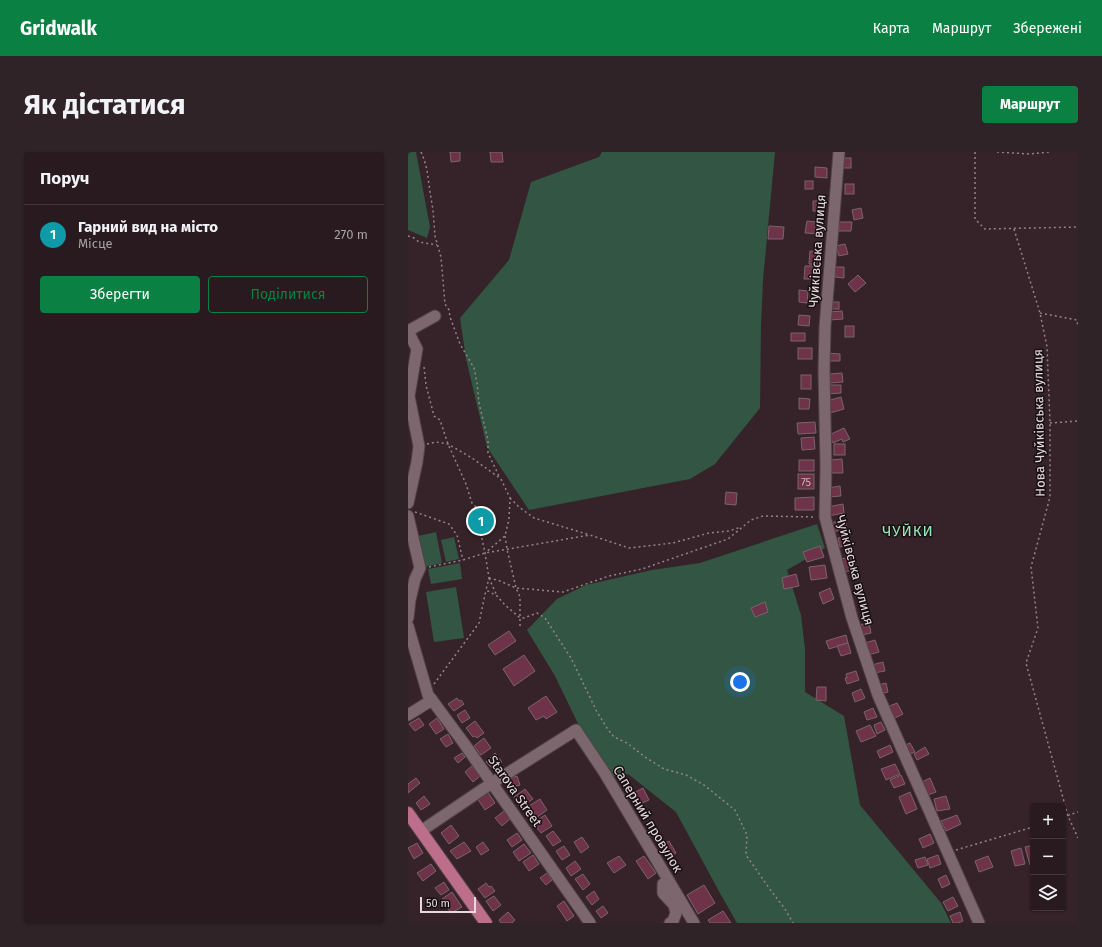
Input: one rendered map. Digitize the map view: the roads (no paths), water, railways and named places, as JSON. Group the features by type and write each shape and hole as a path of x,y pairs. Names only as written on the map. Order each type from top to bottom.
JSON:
{"main road":[{"path":"413,823 486,923"}],"street":[{"name":"Чуйківська вулиця","path":"839,152 825,327 825,517 852,618 878,695 979,923"},
{"path":"408,503 419,446 409,396 417,350 408,331 435,316"},
{"path":"408,618 410,600 415,579 420,568 411,514"},
{"name":"Starova Street","path":"408,626 428,695 463,742 590,923"},
{"path":"408,715 430,698"},
{"name":"Саперний провулок","path":"492,783 576,730 604,772 694,923"},
{"path":"413,823 492,783"},
{"path":"668,881 663,884 664,893 674,905 676,913 673,921 670,923"}],"place":[{"name":"Гарний вид на місто","path":"481,521"}],"district":[{"name":"ЧУЙКИ","path":"908,531"}]}
